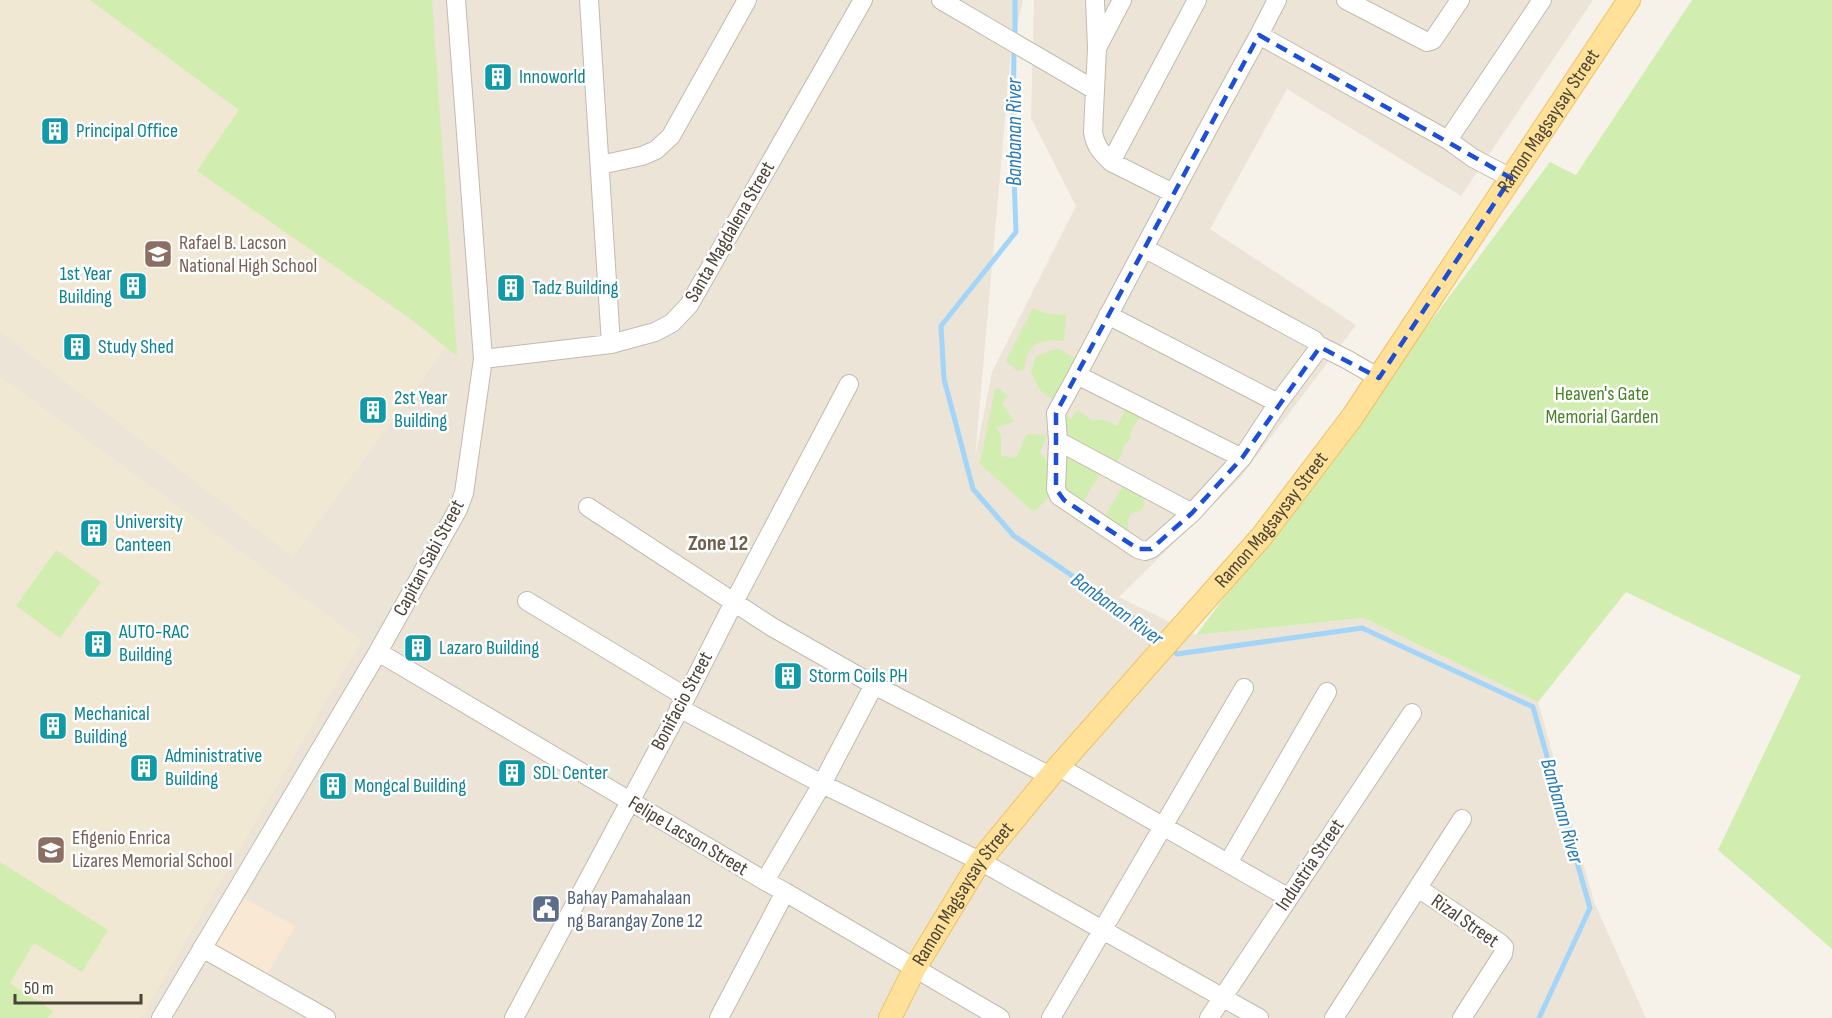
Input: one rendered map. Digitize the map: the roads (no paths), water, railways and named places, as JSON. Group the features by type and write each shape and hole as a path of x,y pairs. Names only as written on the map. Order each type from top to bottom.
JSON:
{"main road":[{"name":"Ramon Magsaysay Street","path":"890,1018 915,968 980,861 1054,771 1263,536 1353,416 1629,0"}],"street":[{"name":"Capitan Sabi Street","path":"161,1018 378,652 458,509 464,493 483,359 456,0"},
{"path":"589,0 611,344"},
{"path":"600,165 642,156 656,150 671,136 747,0"},
{"name":"Santa Magdalena Street","path":"483,359 611,344 655,332 672,323 689,306 864,0"},
{"path":"941,0 1095,90"},
{"path":"1095,0 1097,48 1093,132 1095,142 1099,151 1111,162 1173,193"},
{"path":"1097,48 1122,0"},
{"path":"1111,162 1197,0"},
{"path":"1277,0 1056,413 1058,441 1056,489 1059,496 1138,549 1145,551 1151,549 1192,513 1242,458 1278,403 1316,352 1318,345"},
{"path":"1346,0 1427,42 1433,40 1460,0"},
{"path":"1448,140 1542,0"},
{"path":"1259,34 1511,178"},
{"path":"1144,248 1379,378"},
{"path":"1108,315 1278,403"},
{"path":"1077,375 1242,458"},
{"name":"Bonifacio Street","path":"514,1018 849,384"},
{"path":"1058,441 1192,513"},
{"path":"588,507 772,627 874,685 1163,826 1288,898"},
{"path":"527,601 682,702 822,784 980,861 1259,1018"},
{"name":"Felipe Lacson Street","path":"378,652 1000,1018"},
{"path":"765,881 822,784 874,685"},
{"path":"1051,1018 1244,688"},
{"path":"1228,863 1327,692"},
{"name":"Industria Street","path":"1209,1018 1412,713"},
{"path":"1334,1018 1462,819"},
{"name":"Rizal Street","path":"1418,888 1504,947 1503,954 1462,1018"},
{"path":"718,1018 786,892"},
{"path":"202,948 326,1018"}],"waterway":[{"name":"Banbanan River","path":"1015,0 1015,37"},
{"name":"Banbanan River","path":"1014,47 1013,148 1016,232 941,326 944,379 973,489 1014,536 1124,611 1162,641"},
{"name":"Banbanan River","path":"1169,647 1177,654 1362,628 1533,707 1590,908 1539,1018"}],"place":[{"name":"Innoworld","path":"498,77"},
{"name":"Principal Office","path":"55,131"},
{"name":"Rafael B. Lacson National High School","path":"158,254"},
{"name":"1st Year Building","path":"133,286"},
{"name":"Tadz Building","path":"511,288"},
{"name":"Study Shed","path":"77,347"},
{"name":"2st Year Building","path":"373,410"},
{"name":"University Canteen","path":"94,533"},
{"name":"AUTO-RAC Building","path":"98,644"},
{"name":"Lazaro Building","path":"418,648"},
{"name":"Storm Coils PH","path":"788,676"},
{"name":"Mechanical Building","path":"53,726"},
{"name":"Administrative Building","path":"144,768"},
{"name":"SDL Center","path":"512,773"},
{"name":"Mongcal Building","path":"333,786"},
{"name":"Efigenio Enrica Lizares Memorial School","path":"51,850"},
{"name":"Bahay Pamahalaan ng Barangay Zone 12","path":"546,909"}],"district":[{"name":"Zone 12","path":"718,543"}],"park label":[{"name":"Heaven's Gate Memorial Garden","path":"1602,406"}]}
